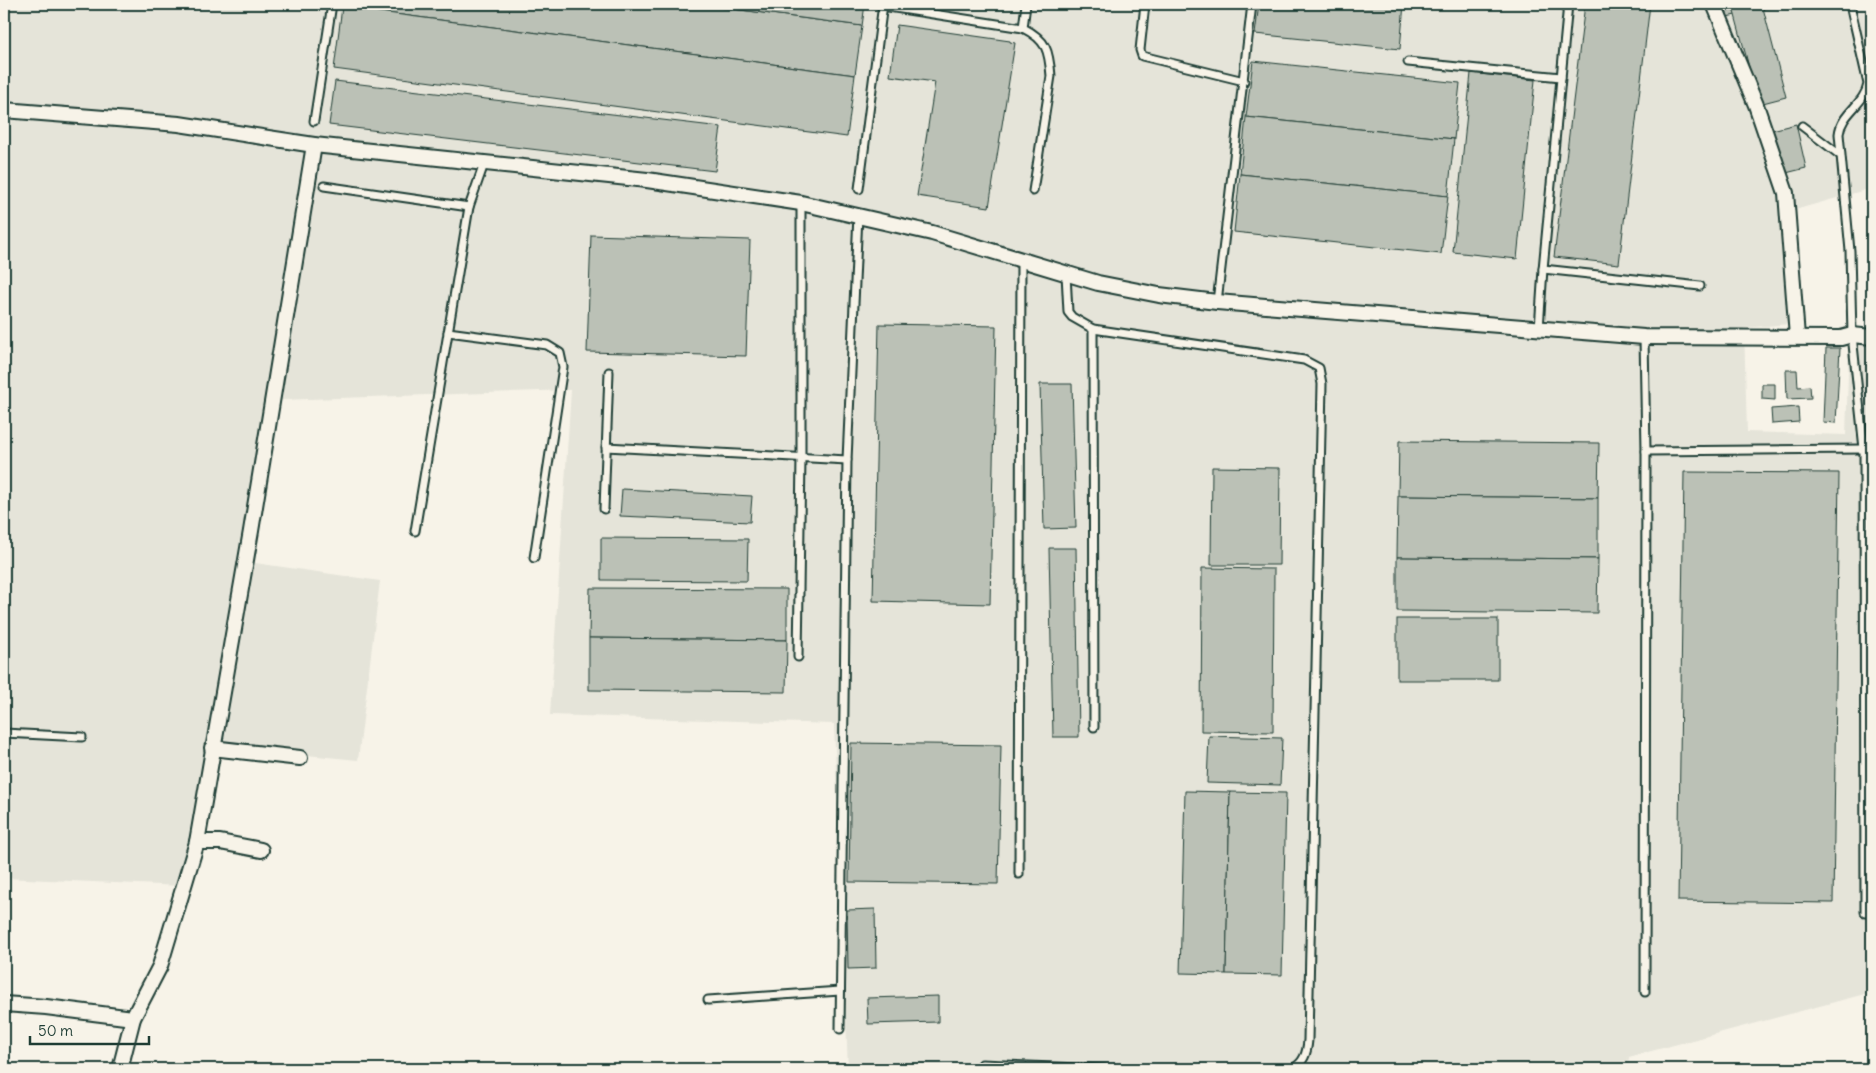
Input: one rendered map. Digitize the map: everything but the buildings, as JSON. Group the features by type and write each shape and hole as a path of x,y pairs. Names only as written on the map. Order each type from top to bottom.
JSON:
{"street":[{"path":"1714,4 1756,105 1786,193 1797,336"},
{"path":"4,110 179,124 314,145 647,180 801,203 932,233 1021,258 1098,283 1159,295 1217,302 1644,337 1797,336 1841,338 1852,335 1872,337"},
{"path":"120,1069 133,1018 160,966 198,842 212,748 251,531 314,145"},
{"path":"212,748 300,758"},
{"path":"198,842 220,842 260,850"},
{"path":"4,1004 133,1018"}],"lane":[{"path":"314,121 332,4"},
{"path":"1023,28 1026,4"},
{"path":"1145,4 1140,50 1142,56 1244,81"},
{"path":"1217,302 1252,4"},
{"path":"1539,329 1568,4"},
{"path":"859,190 882,5 1023,28 1035,34 1046,46 1051,76 1033,191"},
{"path":"1852,9 1868,84 1865,92 1841,123 1839,134 1850,251 1852,335 1864,450 1865,912"},
{"path":"1408,62 1561,76"},
{"path":"1802,126 1840,155"},
{"path":"415,531 469,207 484,164"},
{"path":"324,186 469,207"},
{"path":"798,657 801,458 801,203"},
{"path":"840,1029 847,460 858,215"},
{"path":"1019,874 1021,258"},
{"path":"1543,269 1700,286"},
{"path":"1066,274 1068,312 1072,317 1093,329 1304,360 1319,368 1322,394 1308,1040 1307,1054 1298,1066 1292,1069"},
{"path":"1093,329 1094,727"},
{"path":"448,332 547,345 560,354 563,367 534,558"},
{"path":"1644,337 1646,451 1644,992"},
{"path":"604,509 610,372"},
{"path":"606,447 847,460"},
{"path":"1646,451 1864,450"},
{"path":"4,733 82,737"},
{"path":"708,1000 840,991"},
{"path":"982,1064 1104,1069"}],"shaded area":[{"path":"4,4 1872,4 1872,188 1784,213 1789,324 1744,328 1747,432 1846,435 1849,344 1854,336 1872,337 1872,992 1629,1057 1628,1069 848,1069 834,724 550,715 571,390 280,400 255,563 380,581 358,760 206,745 182,886 4,878"}]}
